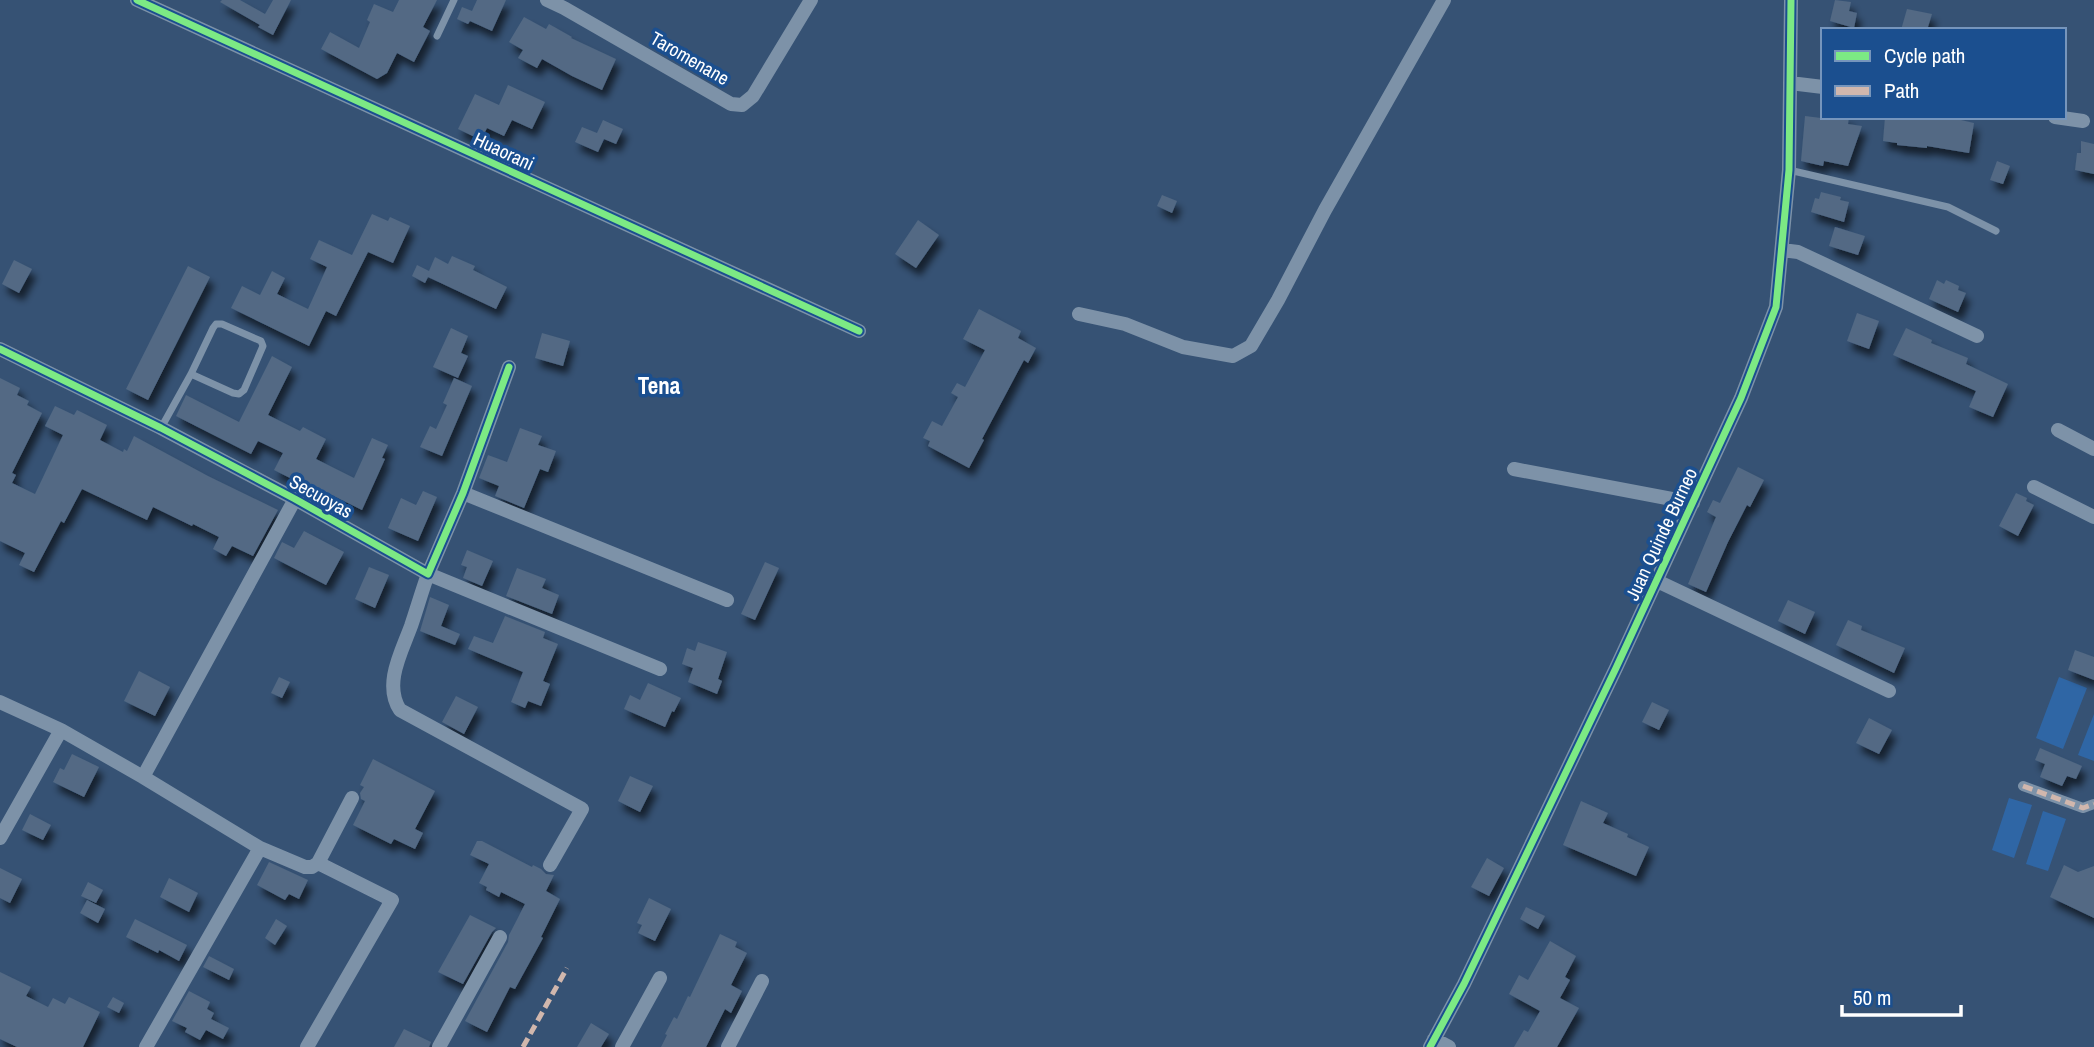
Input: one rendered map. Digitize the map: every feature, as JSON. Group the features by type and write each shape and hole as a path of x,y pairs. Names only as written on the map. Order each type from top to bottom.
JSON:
{"street":[{"name":"Huaorani","path":"136,0 859,331"},
{"name":"Taromenane","path":"547,0 567,4 731,104 742,105 752,96 811,0"},
{"path":"1079,314 1125,324 1184,346 1233,356 1251,346 1331,198 1444,0"},
{"name":"Juan Quinde Burneo","path":"1432,1043 1470,972 1657,581 1741,398 1776,307 1789,170 1791,0"},
{"path":"1790,83 1821,87"},
{"path":"2066,119 2084,121"},
{"path":"1782,250 1798,252 1978,336"},
{"name":"Secuoyas","path":"0,349 161,428 428,574 660,670"},
{"path":"509,367 463,494 428,574 396,666 393,689 396,704 400,709 582,809 550,865"},
{"path":"2058,430 2094,449"},
{"path":"1514,469 1693,503"},
{"path":"2034,487 2094,517"},
{"path":"463,494 727,600"},
{"path":"143,777 295,499"},
{"path":"1657,581 1889,691"},
{"path":"0,702 61,730 260,848 305,867 318,863 352,798"},
{"path":"0,838 61,730"},
{"path":"2023,786 2083,808 2094,804"},
{"path":"146,1047 260,848"},
{"path":"307,1047 392,900 318,863"},
{"path":"439,1047 500,937"},
{"path":"622,1047 660,978"},
{"path":"728,1047 762,981"},
{"path":"1432,1043 1449,1047"}],"lane":[{"path":"438,36 454,0"},
{"path":"1789,170 1948,207 1996,231"},
{"path":"161,428 216,324 222,324 261,341 263,346 244,390 239,394 191,374"}],"shaded area":[{"path":"2059,677 2087,688 2063,749 2036,738"},
{"path":"2094,714 2094,761 2078,755"},
{"path":"2009,798 2032,805 2014,858 1992,850"},
{"path":"2043,811 2066,819 2048,871 2026,864"}],"building":[{"path":"240,0 265,14 273,0 291,0 273,35 220,2"},
{"path":"399,0 437,0 423,27 430,31 414,62 397,53 387,73 377,79 321,49 330,32 359,48 374,4 393,12"},
{"path":"477,0 506,0 492,31 470,21 468,24 457,19 462,7 472,11"},
{"path":"1835,0 1851,2 1849,11 1857,13 1854,28 1830,21"},
{"path":"1907,9 1932,14 1928,28 1902,28"},
{"path":"524,17 546,29 549,24 571,38 616,59 602,90 542,59 537,68 518,58 523,50 509,42"},
{"path":"508,85 545,102 532,129 512,120 504,136 487,128 481,140 458,129 475,94 499,105"},
{"path":"1805,116 1849,119 1848,124 1862,126 1848,166 1824,161 1823,166 1801,161"},
{"path":"1885,119 1957,119 1974,123 1969,153 1883,141"},
{"path":"603,120 623,129 616,144 604,139 598,152 575,142 582,127 597,133"},
{"path":"2081,141 2094,144 2094,174 2075,170 2077,153 2081,153"},
{"path":"1997,161 2010,166 2003,184 1990,180"},
{"path":"1821,192 1849,202 1844,222 1811,212 1815,198 1819,199"},
{"path":"1162,195 1177,201 1172,213 1157,206"},
{"path":"372,214 388,221 390,217 410,226 393,263 368,252 336,316 326,311 309,346 231,308 242,286 260,295 272,271 285,278 277,294 308,309 327,267 310,259 319,240 352,255"},
{"path":"918,220 939,235 916,268 895,254"},
{"path":"1835,227 1865,236 1858,255 1829,246"},
{"path":"452,256 475,266 473,270 507,287 496,309 428,277 425,283 412,276 417,265 429,271 435,257 448,264"},
{"path":"14,260 32,269 19,293 2,284"},
{"path":"188,266 210,277 148,400 126,389"},
{"path":"1937,280 1944,284 1946,280 1966,293 1958,312 1929,299"},
{"path":"979,309 1021,331 1018,338 1036,348 1028,363 1024,360 969,468 928,446 930,441 923,438 932,421 942,426 958,397 951,393 957,383 965,387 985,350 963,339"},
{"path":"1857,313 1879,321 1869,349 1847,341"},
{"path":"451,328 468,336 461,353 468,356 458,378 433,367"},
{"path":"1906,328 1932,340 1931,343 1968,358 1966,364 2008,384 1993,417 1969,407 1976,391 1893,355"},
{"path":"542,333 570,341 563,366 535,358"},
{"path":"272,356 292,367 268,415 300,431 303,427 326,439 316,459 354,478 372,438 388,445 382,458 385,459 362,510 299,479 298,482 274,470 283,453 258,441 251,454 176,416 186,395 239,422"},
{"path":"0,378 20,388 17,395 29,401 27,405 42,413 12,473 16,475 12,483 35,494 63,435 45,426 55,406 74,415 77,410 107,425 100,440 123,452 124,449 127,451 134,436 278,510 253,556 232,546 226,556 213,549 219,537 193,524 192,526 153,507 147,520 82,489 64,523 61,521 34,572 19,565 25,553 0,541"},
{"path":"454,378 472,386 442,456 420,447 430,426 436,429 447,405 443,403"},
{"path":"520,428 542,436 538,445 556,451 548,472 540,469 524,508 495,496 499,486 479,478 488,455 507,462"},
{"path":"1738,467 1764,480 1750,507 1747,505 1706,592 1688,584 1716,517 1707,512 1713,500 1720,503"},
{"path":"423,491 437,497 418,541 388,528 401,498 416,505"},
{"path":"2016,493 2034,505 2018,536 1999,526"},
{"path":"304,531 344,552 326,585 274,558 282,542 294,548"},
{"path":"467,550 493,561 482,586 463,578 467,567 461,565"},
{"path":"765,562 779,568 755,620 741,614"},
{"path":"369,567 389,575 375,608 355,599"},
{"path":"517,568 546,579 542,588 559,595 552,614 506,596"},
{"path":"430,597 449,605 441,626 460,634 455,645 420,631"},
{"path":"1788,600 1815,612 1805,634 1778,621"},
{"path":"505,616 545,632 543,638 558,644 543,681 550,684 541,706 528,701 525,708 511,702 523,672 468,649 474,636 493,643"},
{"path":"1848,620 1862,626 1861,630 1905,648 1894,673 1836,645"},
{"path":"698,642 727,652 718,679 722,681 717,694 688,682 693,668 682,664 687,648 695,651"},
{"path":"2075,650 2094,657 2094,680 2068,670"},
{"path":"139,671 170,687 155,716 124,701"},
{"path":"279,677 290,682 282,698 271,693"},
{"path":"648,683 681,698 665,727 624,709 630,695 640,700"},
{"path":"456,696 478,707 464,734 442,722"},
{"path":"1652,702 1669,710 1659,730 1642,722"},
{"path":"1869,718 1892,730 1879,754 1856,743"},
{"path":"2040,748 2082,766 2076,779 2067,776 2062,786 2040,777 2045,764 2035,760"},
{"path":"72,754 99,767 84,797 53,782 60,768 64,770"},
{"path":"373,759 435,791 415,829 423,833 415,849 394,839 391,844 353,825 365,801 361,799 360,793 364,787 360,785"},
{"path":"630,776 653,786 640,812 618,801"},
{"path":"1581,801 1608,813 1603,823 1649,847 1636,876 1563,845"},
{"path":"30,814 51,825 43,840 22,830"},
{"path":"477,841 482,841 532,867 533,865 546,874 554,875 546,891 560,899 541,937 543,938 515,989 510,987 487,1032 465,1021 508,942 525,904 501,892 499,897 479,883 489,864 470,855"},
{"path":"1487,858 1504,868 1489,896 1471,887"},
{"path":"269,862 308,880 299,899 289,894 285,900 257,885"},
{"path":"2064,865 2078,872 2094,866 2094,918 2050,897"},
{"path":"0,868 22,879 10,903 0,898"},
{"path":"169,878 198,893 189,912 160,897"},
{"path":"88,882 103,890 96,903 81,896"},
{"path":"649,898 671,909 655,941 638,933 642,925 637,923"},
{"path":"87,900 105,909 98,923 80,913"},
{"path":"1526,907 1545,916 1538,929 1520,919"},
{"path":"470,915 496,928 463,984 438,972"},
{"path":"135,919 187,945 179,961 126,937"},
{"path":"276,919 287,926 275,945 265,938"},
{"path":"720,934 737,942 735,947 747,953 731,985 742,991 731,1013 725,1009 706,1047 661,1047 674,1017 677,1019 688,996 690,997"},
{"path":"1550,941 1576,956 1565,977 1570,980 1560,998 1579,1008 1557,1047 1514,1047 1524,1030 1528,1032 1540,1011 1509,994 1519,975 1528,980"},
{"path":"209,956 234,969 229,980 203,967"},
{"path":"0,972 31,987 26,996 48,1007 53,998 65,1004 69,997 100,1012 83,1047 17,1047 0,1039"},
{"path":"189,991 210,1002 207,1009 214,1013 211,1019 229,1028 223,1039 206,1030 200,1040 185,1032 187,1028 172,1021"},
{"path":"113,997 124,1003 119,1013 107,1007"},
{"path":"591,1023 609,1034 601,1047 577,1047"},
{"path":"404,1029 431,1042 429,1047 394,1047"}],"marked path":[{"path":"2023,786 2083,808 2094,804"},
{"path":"523,1047 567,968"}],"cycle path":[{"path":"137,0 859,331"},
{"path":"1430,1047 1464,984 1616,668 1741,398 1776,307 1789,170 1791,0"},
{"path":"0,349 161,428 428,574 463,493 509,367"}],"district":[{"name":"Tena","path":"659,385"}]}
